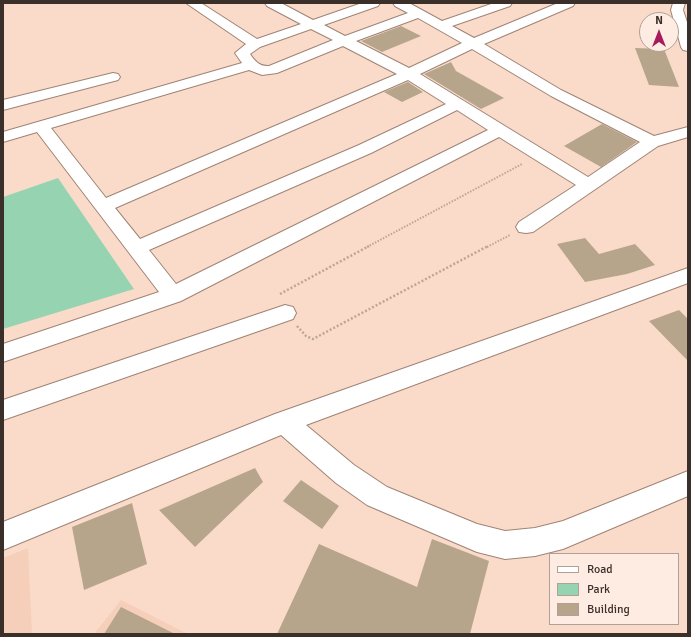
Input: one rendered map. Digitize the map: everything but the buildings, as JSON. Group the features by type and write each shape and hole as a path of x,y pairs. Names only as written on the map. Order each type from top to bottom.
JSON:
{"street":[{"path":"192,3 255,44"},
{"path":"271,3 311,25 409,74 589,185"},
{"path":"374,3 255,44 242,52 243,55 251,65 262,71 272,70 343,41 414,7 440,26 472,43 556,93 652,142"},
{"path":"440,26 506,3"},
{"path":"103,206 409,74 472,43 569,3"},
{"path":"681,8 688,47"},
{"path":"3,137 251,65"},
{"path":"3,105 113,77"},
{"path":"136,248 365,149 458,104"},
{"path":"41,127 173,295"},
{"path":"3,353 173,295 500,130"},
{"path":"526,227 652,142 688,132"},
{"path":"3,536 284,422 688,274"},
{"path":"3,410 285,313"},
{"path":"284,422 345,474 377,496 476,538 505,546 534,542 563,535 688,483"}],"path":[{"path":"526,227 313,338 306,336 285,313 276,300 278,296 540,155"}],"shaded area":[{"path":"28,548 32,634 3,634 3,558"},
{"path":"121,600 188,634 94,634"}],"green space":[{"path":"58,178 134,289 3,329 3,197"}]}
